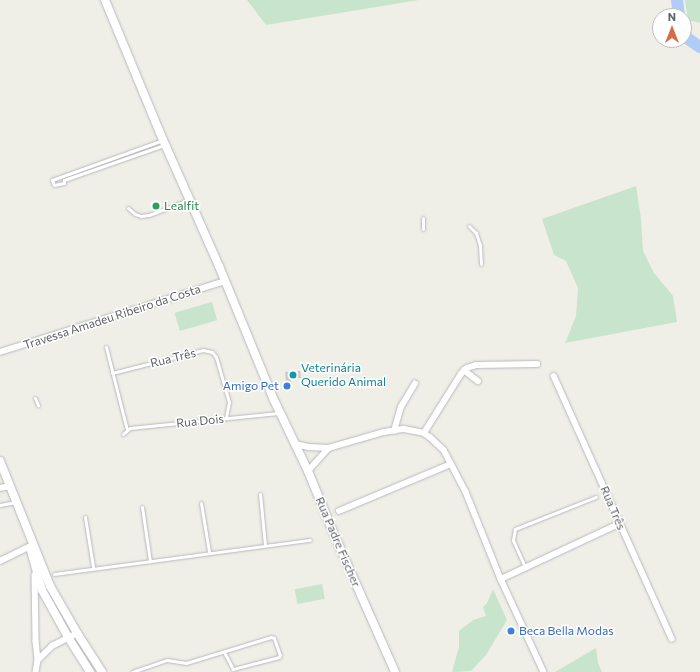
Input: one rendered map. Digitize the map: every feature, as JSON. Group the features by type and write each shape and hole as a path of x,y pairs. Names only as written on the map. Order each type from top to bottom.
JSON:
{"main road":[{"name":"Rua Padre Fischer","path":"105,0 280,413 308,471 332,532 395,672"},
{"path":"0,461 31,543 50,586 76,633 102,672"},
{"path":"31,543 35,570 42,590 68,638 90,672"}],"street":[{"name":"Travessa Amadeu Ribeiro da Costa","path":"0,352 225,281"},
{"path":"424,433 464,370 476,365 537,364"},
{"path":"464,370 478,381"},
{"name":"Rua Três","path":"554,376 587,446 619,524 672,639"},
{"path":"394,431 401,407 416,384"},
{"path":"295,444 309,448 329,448 404,429 424,433 444,450 466,492 501,579 544,672"},
{"path":"308,471 329,448"},
{"path":"339,511 451,464"},
{"path":"0,488 10,486"},
{"path":"501,579 619,524"},
{"path":"0,560 31,543"},
{"path":"35,570 36,641 38,660 36,672"},
{"path":"38,660 52,646 76,633"}],"lane":[{"path":"164,142 64,180 64,183 54,185 52,180 164,142"},
{"path":"128,208 135,214 142,216 149,215 190,200"},
{"path":"423,218 423,229"},
{"path":"469,226 476,233 480,245 481,264"},
{"path":"106,347 128,430"},
{"name":"Rua Três","path":"112,373 203,350 212,352 216,357 230,402 226,418"},
{"path":"35,398 38,405"},
{"name":"Rua Dois","path":"123,434 130,428 280,413"},
{"path":"260,494 265,545"},
{"path":"525,567 513,540 515,529 596,497"},
{"path":"0,505 16,502"},
{"path":"201,503 210,552"},
{"path":"142,507 150,561"},
{"path":"85,517 93,567"},
{"path":"54,574 93,567 310,540"},
{"path":"132,672 167,660 186,663 273,637 280,655 278,657 233,669 224,652"}],"green space":[{"path":"247,0 419,0 266,25"},
{"path":"685,0 700,0 700,23 692,21 692,8 686,8"},
{"path":"636,186 641,219 643,251 654,273 673,296 677,322 565,343 576,316 578,288 566,261 554,255 542,219"},
{"path":"212,302 217,320 180,331 175,313"},
{"path":"322,584 325,599 297,604 295,589"},
{"path":"493,589 507,620 486,655 471,671 452,672 459,647 459,631 473,620 486,616 483,607 487,603"},
{"path":"596,648 598,663 602,672 555,672"}],"building":[{"path":"300,371 301,378 291,378 292,389 285,389 282,383 286,383 285,372"}],"waterway":[{"path":"677,0 678,8"},
{"path":"692,41 700,47"}],"place":[{"name":"Lealfit","path":"156,206"},
{"name":"Veterinária Querido Animal","path":"293,375"},
{"name":"Amigo Pet","path":"287,386"},
{"name":"Beca Bella Modas","path":"511,631"}]}
